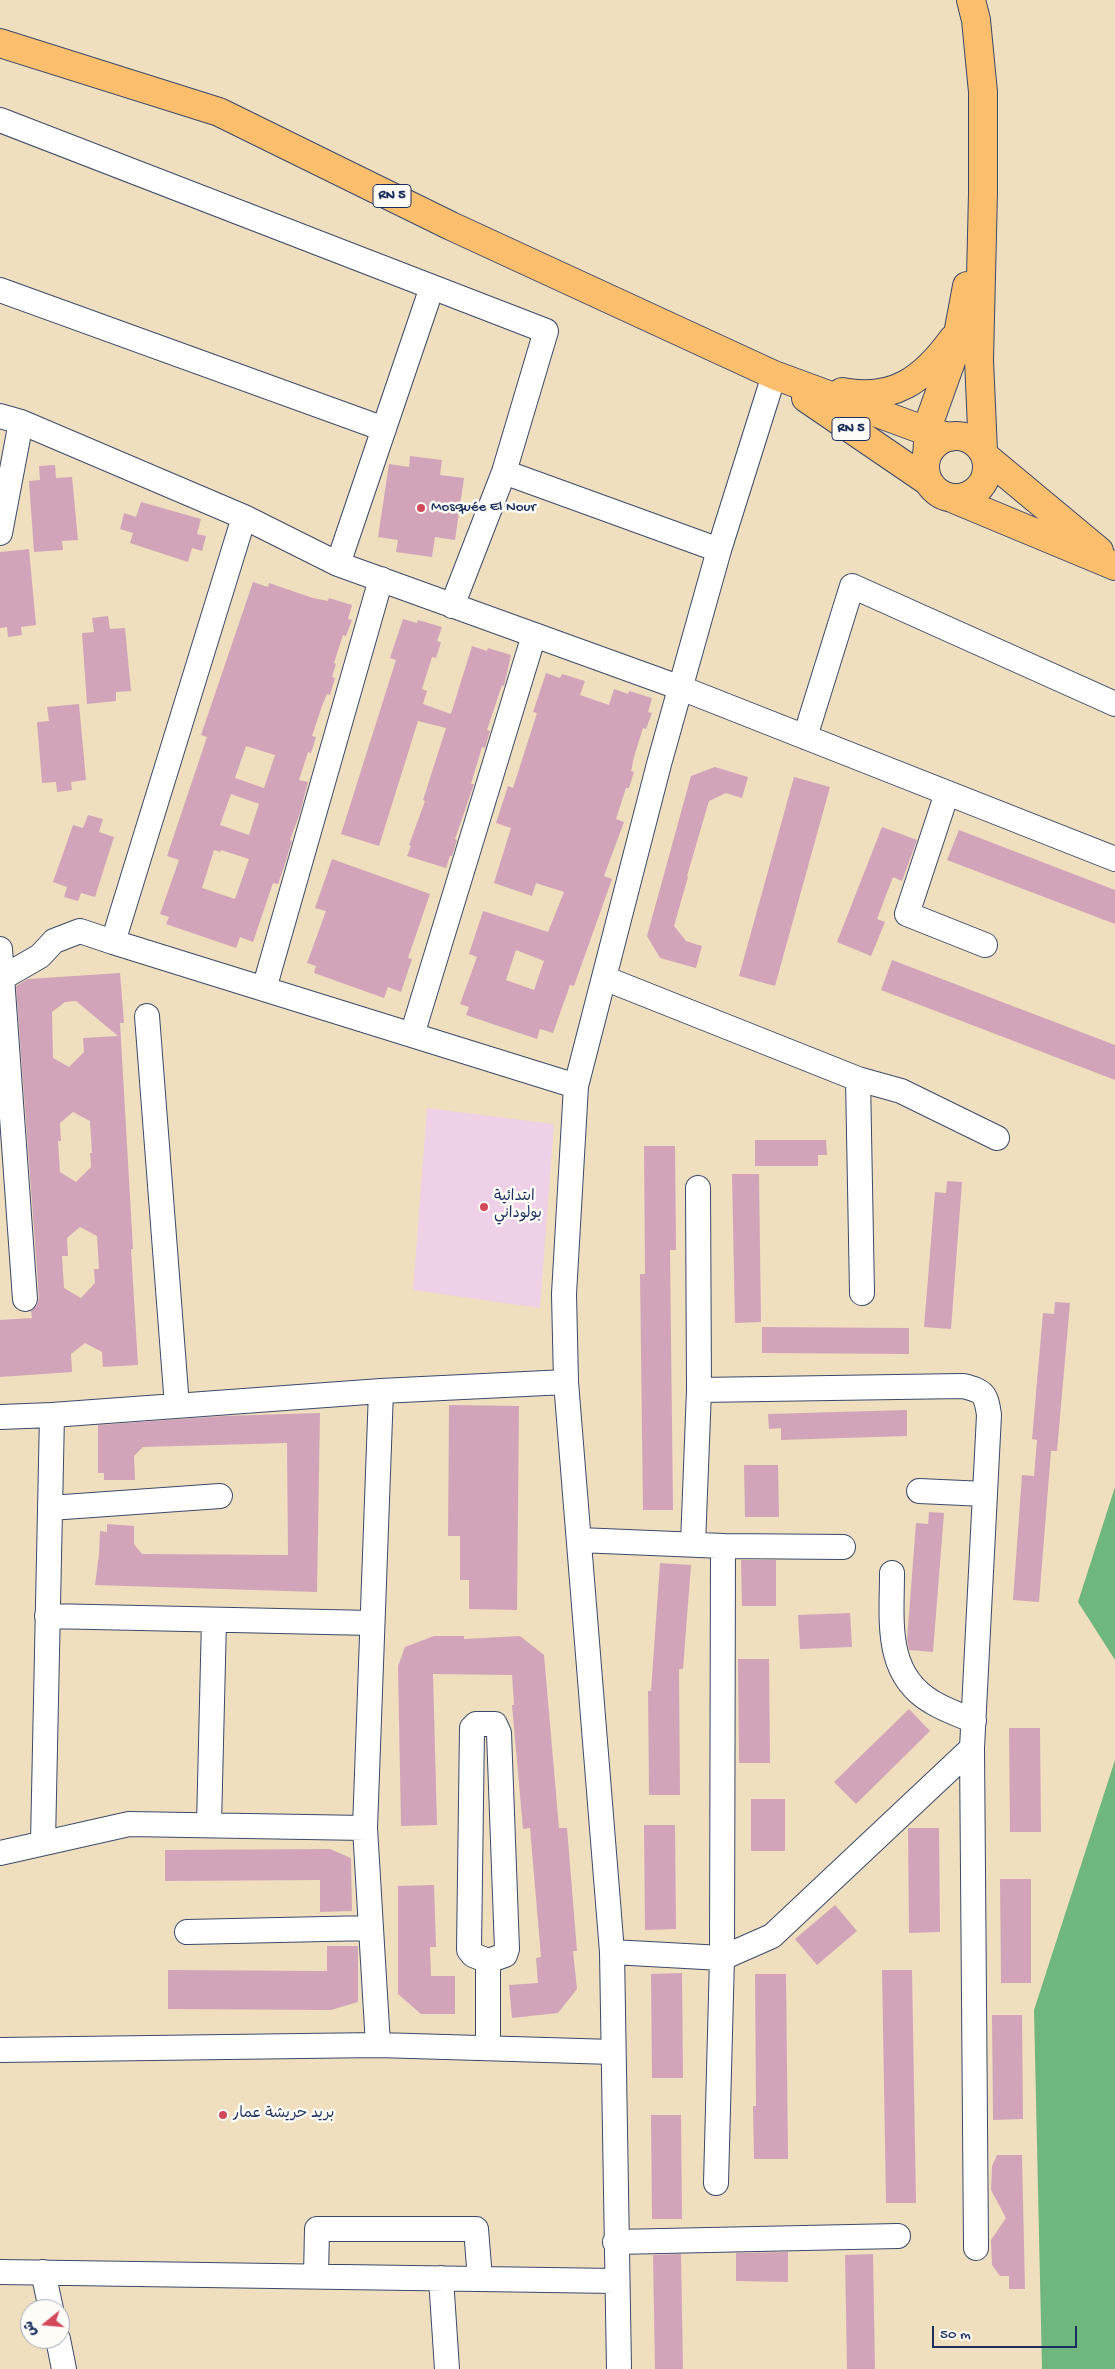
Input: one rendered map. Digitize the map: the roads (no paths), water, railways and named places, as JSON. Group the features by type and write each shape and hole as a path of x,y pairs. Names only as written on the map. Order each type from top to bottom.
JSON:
{"main road":[{"path":"954,498 974,493 981,486 986,472 979,360 983,193 983,92 976,20 971,0"},
{"name":"RN 5","path":"0,43 219,112 451,226 934,451"},
{"path":"983,193 952,364 930,420 940,493 1115,566"},
{"path":"774,376 845,392 879,394 898,389 927,371 959,330"},
{"name":"RN 5","path":"774,376 934,451"},
{"path":"980,400 1003,452 1036,497"},
{"path":"934,451 967,438 1115,566"}],"street":[{"path":"0,120 546,331 504,472 452,606"},
{"path":"338,564 432,286"},
{"path":"0,290 384,429"},
{"path":"619,2369 615,2242 612,1952 566,1382 564,1294 576,1086 681,688 720,550 774,376"},
{"path":"0,533 11,419 244,517 338,564 681,688 1115,859"},
{"path":"504,472 720,550"},
{"path":"113,942 244,517"},
{"path":"264,989 381,579"},
{"path":"804,737 852,586 1115,704"},
{"path":"412,1035 534,635"},
{"path":"947,793 907,914 985,945"},
{"path":"2,978 40,956 54,941 80,931 576,1086"},
{"path":"0,949 24,1299"},
{"path":"604,978 858,1079 901,1091 997,1138"},
{"path":"147,1016 177,1406"},
{"path":"858,1079 862,1293"},
{"path":"693,1544 699,1390 698,1188"},
{"path":"0,1417 52,1415 381,1390 566,1382"},
{"path":"699,1390 963,1386 978,1390 986,1398 989,1415 972,1748 976,2248"},
{"path":"378,2045 365,1828 381,1390"},
{"path":"43,1842 52,1415"},
{"path":"919,1491 985,1494"},
{"path":"50,1508 220,1496"},
{"path":"579,1540 723,1546 843,1547"},
{"path":"716,2183 722,1958 723,1546"},
{"path":"892,1573 892,1644 906,1680 931,1702 974,1721"},
{"path":"48,1616 372,1623"},
{"path":"209,1825 214,1620"},
{"path":"476,1724 495,1724 498,1727 507,1949 506,1955 488,1961 473,1955 469,1950 470,1842 472,1728 476,1724"},
{"path":"612,1952 722,1958 772,1936 972,1748"},
{"path":"0,1853 128,1824 365,1828"},
{"path":"470,1842 503,1840"},
{"path":"186,1932 371,1928"},
{"path":"488,1961 488,2048"},
{"path":"0,2050 378,2045 613,2052"},
{"path":"316,2276 317,2229 476,2229 480,2279"},
{"path":"615,2242 898,2236"},
{"path":"0,2272 616,2281"},
{"path":"44,2272 49,2299"},
{"path":"441,2278 447,2369"},
{"path":"60,2349 64,2369"}],"place":[{"name":"Mosquée El Nour","path":"421,508"},
{"name":"ابتدائية بولوداني","path":"484,1207"},
{"name":"بريد حريشة عمار","path":"223,2115"}]}
